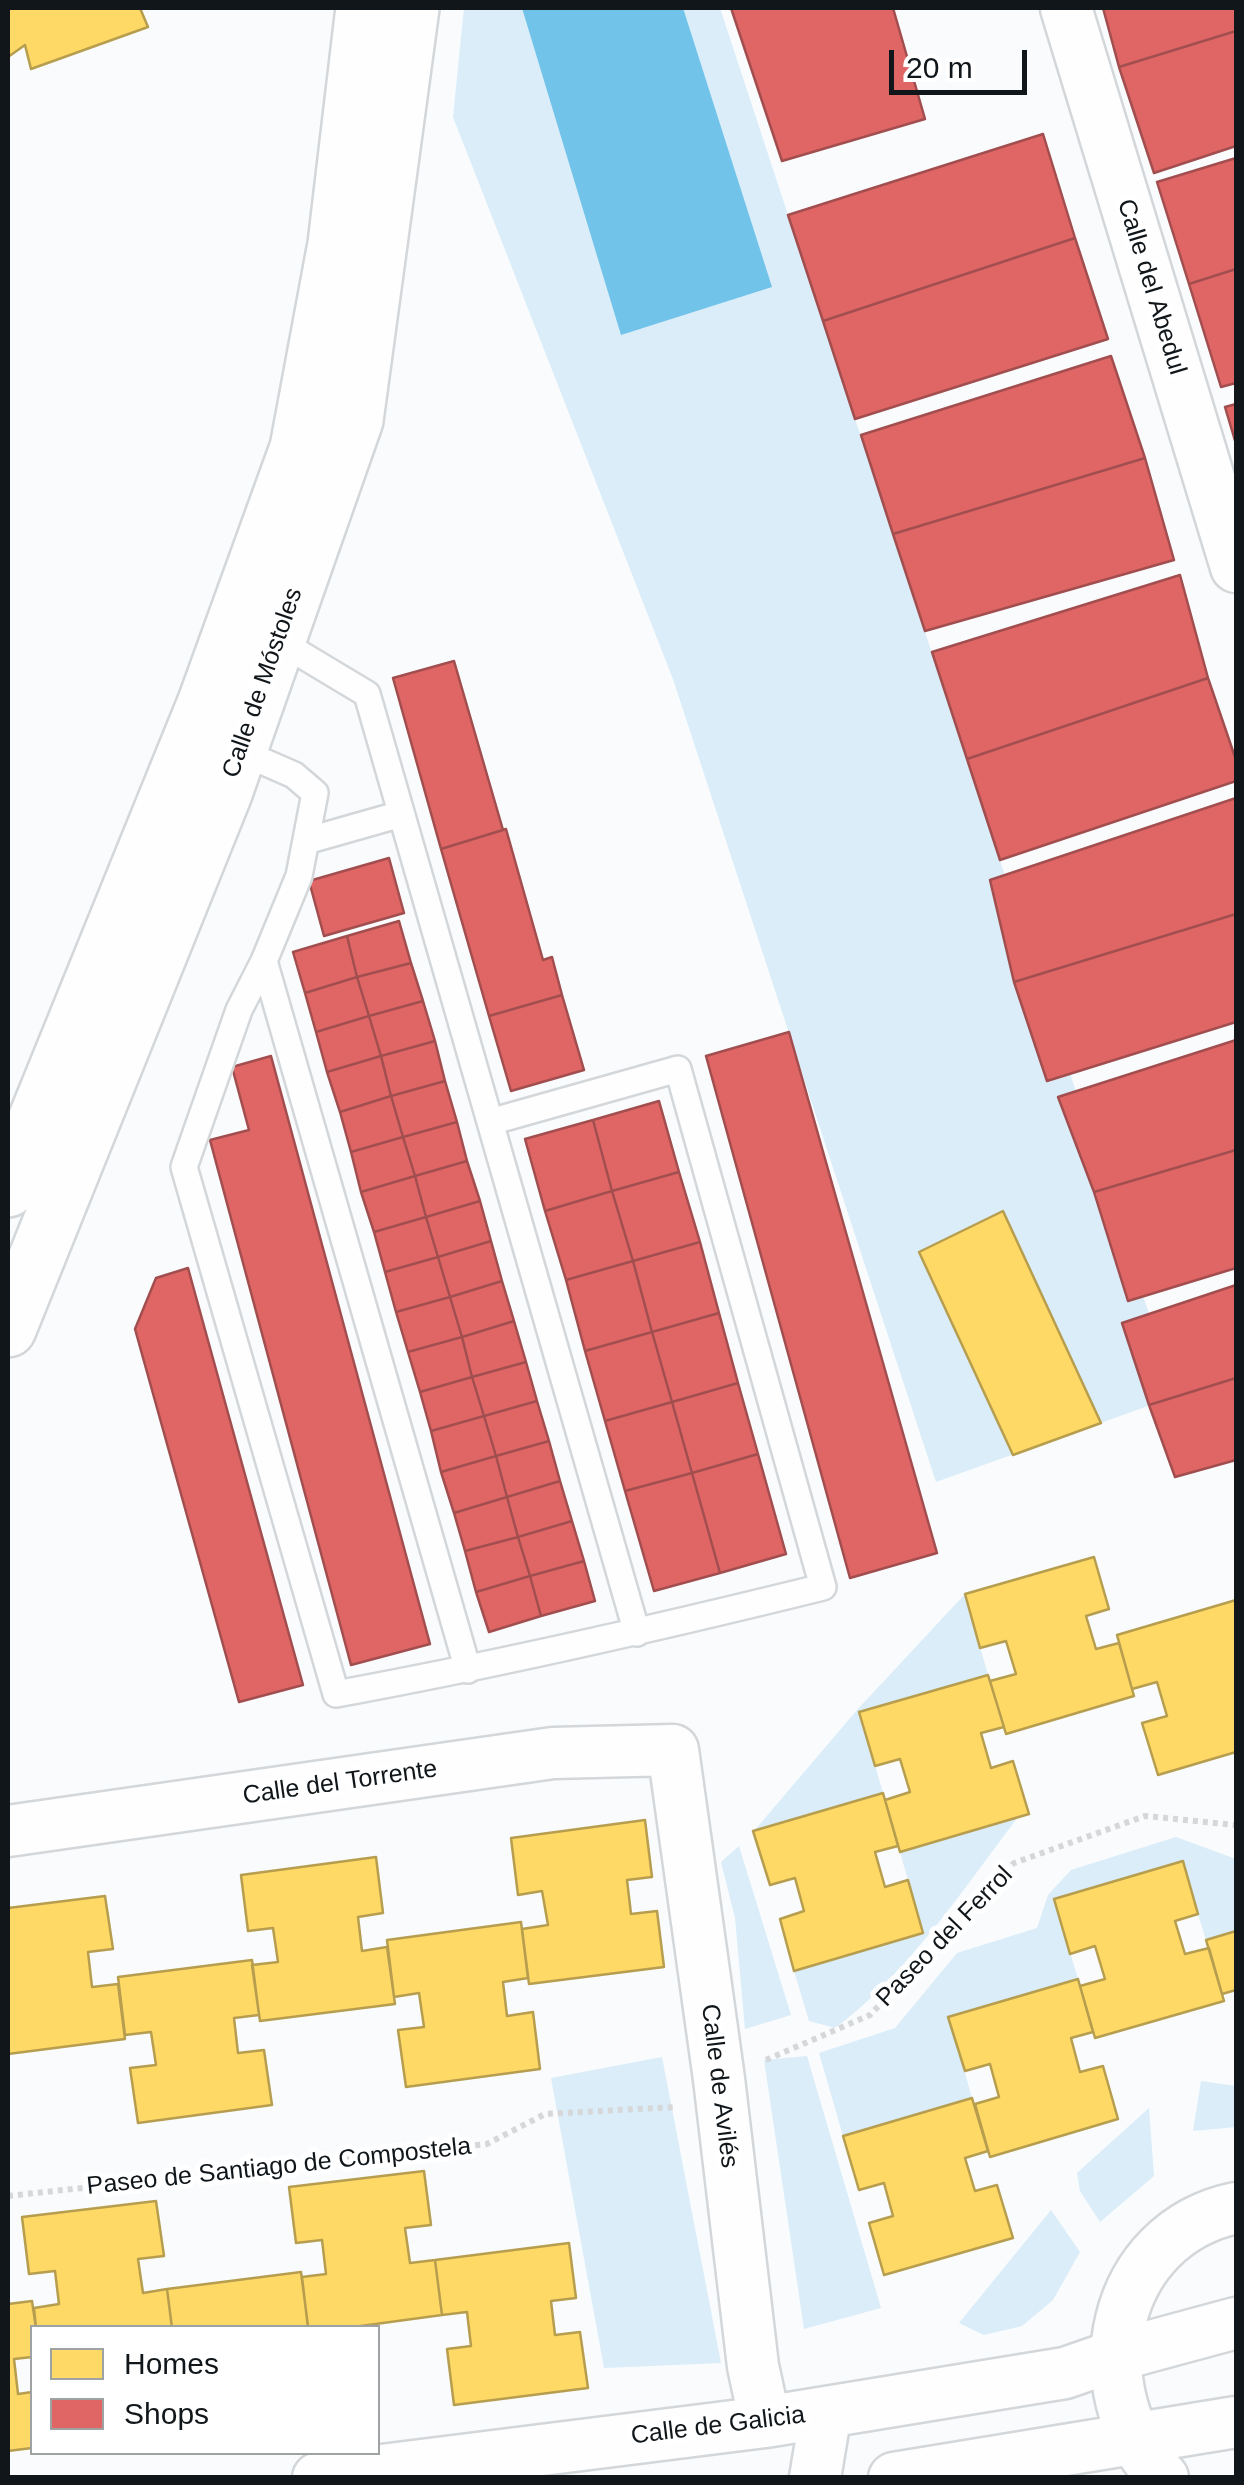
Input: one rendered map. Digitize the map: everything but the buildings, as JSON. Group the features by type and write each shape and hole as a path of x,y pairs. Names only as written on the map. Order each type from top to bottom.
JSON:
{"main road":[{"name":"Calle de Móstoles","path":"8,1189 206,702 298,448 336,244 364,8"},
{"name":"Calle de Móstoles","path":"8,1329 239,750 354,420 412,8"}],"street":[{"name":"Calle del Abedul","path":"1066,8 1236,567"},
{"name":"Calle del Torrente","path":"8,1831 553,1753 673,1750"},
{"name":"Calle de Avilés","path":"673,1750 721,2092 753,2366 765,2422"},
{"path":"1148,2459 1117,2393 1114,2356 1127,2298 1147,2264 1176,2235 1218,2212 1236,2208"},
{"name":"Calle de Galicia","path":"318,2478 765,2422 1066,2373 1236,2323"},
{"path":"815,2478 826,2412"},
{"path":"894,2478 1148,2459 1236,2422"}],"lane":[{"path":"277,640 367,694 637,1633"},
{"path":"239,750 294,775 315,793 298,876 264,960 238,1010 184,1167 336,1694 637,1633 823,1586 678,1068 490,1122"},
{"path":"306,841 401,814"},
{"path":"264,960 468,1670"}],"path":[{"name":"Paseo del Ferrol","path":"721,2092 870,2015 1014,1863 1145,1816 1236,1825"},
{"name":"Paseo de Santiago de Compostela","path":"8,2196 488,2144 545,2114 721,2092"}],"shaded area":[{"path":"464,8 720,8 1176,1396 936,1482 673,679 453,117"},
{"path":"965,1594 988,1675 860,1713 883,1793 754,1831 857,1710"},
{"path":"1018,1817 933,1930 886,1983 835,2028 809,2021 794,1971 923,1933 900,1852"},
{"path":"1176,1837 1236,1859 1236,1931 1206,1940 1182,1862 1054,1899 1078,1979 949,2017 972,2098 843,2136 819,2053 895,2028 957,1953 1037,1928 1048,1895 1071,1870"},
{"path":"739,1846 791,2015 745,2029 735,1918 721,1862"},
{"path":"807,2056 881,2308 804,2329 764,2060"},
{"path":"662,2057 721,2363 604,2368 551,2078"},
{"path":"1201,2081 1236,2086 1236,2127 1193,2131"},
{"path":"1149,2108 1154,2176 1100,2222 1080,2191 1077,2173"},
{"path":"1051,2210 1080,2252 1053,2300 1022,2326 984,2335 959,2323"}],"water":[{"path":"522,8 683,8 772,287 621,335"}]}
